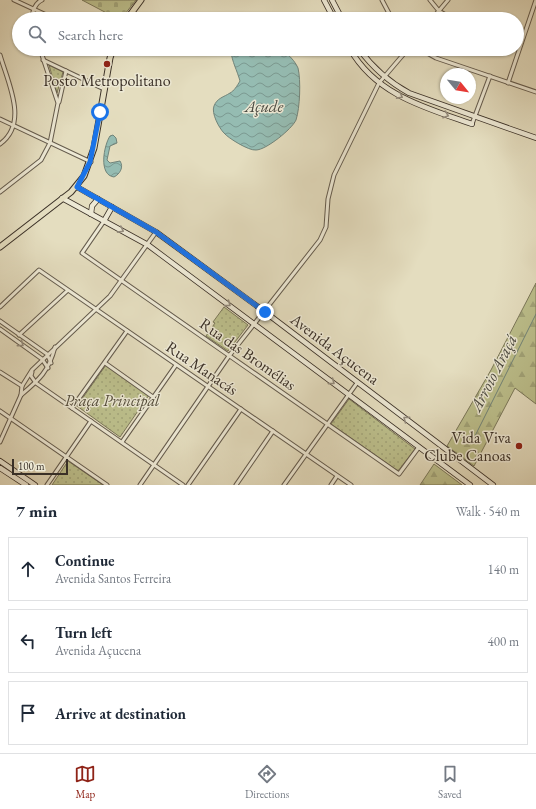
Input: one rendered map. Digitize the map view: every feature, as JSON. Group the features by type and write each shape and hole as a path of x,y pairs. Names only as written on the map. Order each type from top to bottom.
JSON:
{"main road":[{"path":"132,12 141,0"},
{"path":"324,0 330,12"},
{"path":"332,0 338,12"},
{"path":"0,247 77,187 90,162 111,56"},
{"path":"354,56 359,63 379,83 393,92 419,106 472,124"},
{"path":"365,56 384,77 396,86 415,96 536,138"},
{"name":"Avenida Açucena","path":"77,187 156,232 265,312 493,485"},
{"name":"Avenida Açucena","path":"62,198 148,245 470,485"},
{"path":"91,214 92,206 98,199"},
{"path":"104,221 112,207"},
{"path":"0,461 35,485"},
{"path":"0,468 26,485"}],"street":[{"path":"14,0 40,12"},
{"path":"33,12 38,2 42,0"},
{"path":"382,0 388,12"},
{"path":"430,0 439,11 448,0"},
{"path":"524,37 536,0"},
{"path":"0,55 16,110 13,126 8,139 0,144"},
{"path":"42,56 58,103"},
{"path":"140,485 229,356 265,312 323,235 326,227 330,189 334,176 379,83 402,56"},
{"path":"432,56 536,92"},
{"path":"508,83 517,56"},
{"path":"43,60 104,89"},
{"path":"0,192 41,160 50,143 66,71"},
{"path":"472,124 490,76"},
{"path":"0,118 13,126 90,162"},
{"name":"Rua das Bromélias","path":"104,221 82,253 399,474 419,448"},
{"path":"0,442 21,395 22,386 32,370 47,354 110,296 156,232"},
{"name":"Rua Manacás","path":"0,307 39,270 67,291 350,485"},
{"path":"19,335 67,291"},
{"path":"0,321 47,354 51,363"},
{"path":"0,329 42,359 48,368"},
{"path":"72,408 127,331"},
{"path":"21,395 36,383 48,368 51,363 55,347"},
{"path":"105,363 154,397"},
{"path":"122,442 176,365"},
{"path":"32,370 31,376 36,383 182,485"},
{"path":"0,372 22,386"},
{"path":"284,485 357,382"},
{"path":"188,485 241,409"},
{"path":"0,411 107,485"},
{"path":"47,485 91,421"},
{"path":"236,485 273,431"},
{"path":"331,485 337,476"}],"green space":[{"path":"82,0 136,0 127,12 105,12"},
{"path":"49,65 63,72 57,93"},
{"path":"536,283 536,404 515,388 474,466 447,446 491,370"},
{"path":"224,307 248,325 228,351 206,336 215,323 213,322"},
{"name":"Praça Principal","path":"106,365 149,395 120,437 77,406"},
{"path":"349,399 415,449 398,471 331,424"},
{"path":"68,461 103,485 52,485"},
{"path":"434,464 462,485 420,485"}],"water":[{"name":"Açude","path":"232,56 289,56 298,68 300,94 296,120 294,124 266,147 253,150 239,144 226,135 218,124 213,109 215,103 233,91 240,81"},
{"path":"113,135 116,138 117,143 110,146 107,160 110,163 120,161 122,166 120,172 114,177 109,175 104,166 104,152 110,136"}],"waterway":[{"name":"Arroio Araçá","path":"472,442 536,314"}],"place":[{"name":"Posto Metropolitano","path":"107,64"},
{"name":"Vida Viva Clube Canoas","path":"519,446"}],"route":[{"path":"100,112 90,162 77,187 156,232 265,312"}]}
